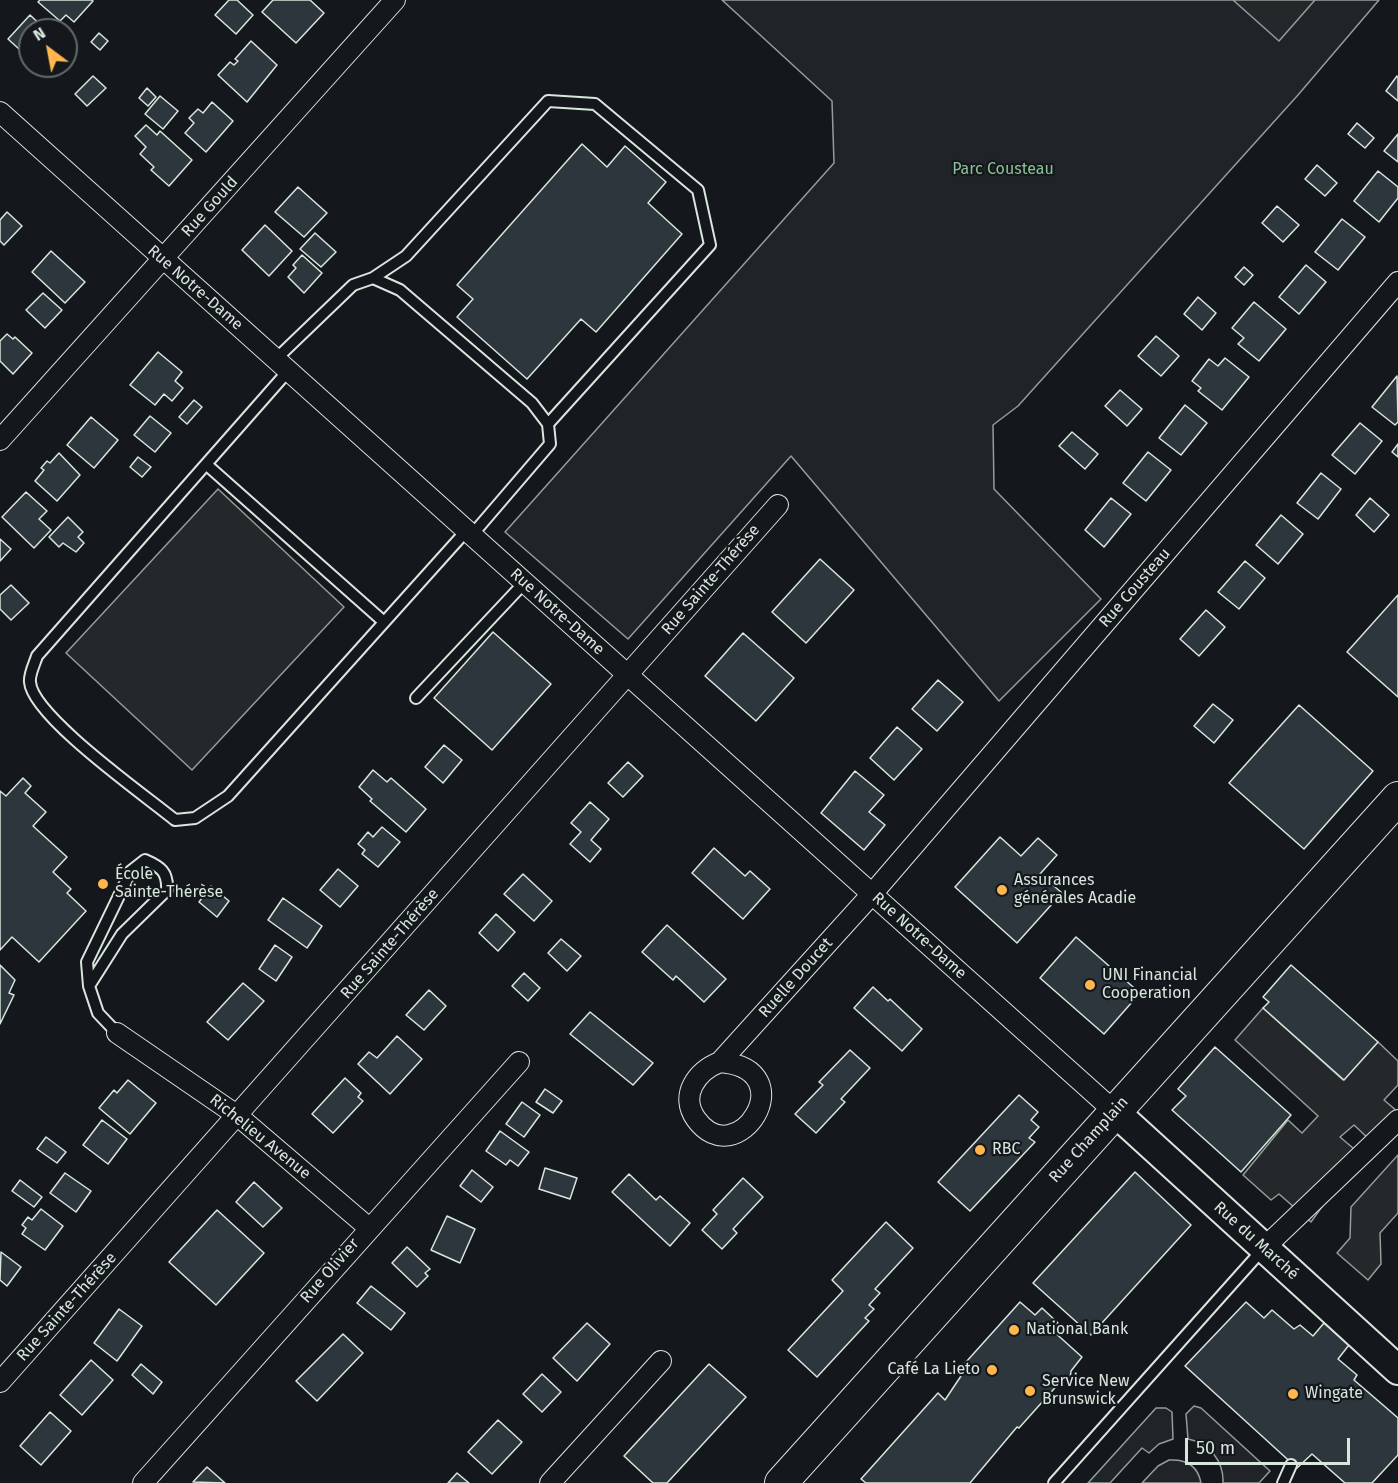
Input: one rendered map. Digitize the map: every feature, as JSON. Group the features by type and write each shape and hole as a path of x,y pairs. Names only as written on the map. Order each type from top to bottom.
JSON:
{"main road":[{"name":"Rue Champlain","path":"781,1483 1398,798"}],"street":[{"name":"Rue Gould","path":"0,440 395,0"},
{"name":"Rue Notre-Dame","path":"0,112 1114,1111"},
{"name":"Rue Cousteau","path":"872,894 1398,282"},
{"name":"Rue Sainte-Thérèse","path":"0,1382 778,505"},
{"name":"Ruelle Doucet","path":"720,1062 872,894"},
{"name":"Richelieu Avenue","path":"117,1033 238,1116 369,1228"},
{"name":"Rue Olivier","path":"143,1483 519,1062"},
{"name":"Rue du Marché","path":"1114,1111 1398,1370"},
{"path":"1264,1248 1398,1120"},
{"path":"550,1483 661,1361"}],"lane":[{"path":"373,278 400,290 532,404 548,424 550,444 384,622 228,796 195,818 175,820 68,734 39,705 30,682 37,656 207,465 282,365 353,285 373,278 406,256 548,101 595,104 698,190 710,245 548,424"},
{"path":"207,465 384,622"},
{"path":"416,698 525,582"},
{"path":"89,986 123,934 167,890 168,877 160,867 145,860 132,871 87,962 89,986 98,1013 117,1033"},
{"path":"1054,1483 1264,1248"},
{"path":"1282,1483 1291,1465"}],"green space":[{"name":"Parc Cousteau","path":"722,0 1379,0 1298,95 1018,406 993,425 994,489 1101,599 999,701 791,456 628,639 505,532 834,163 832,101"},
{"path":"1194,1406 1201,1408 1270,1471 1259,1483 1223,1483 1221,1467 1214,1454 1202,1444 1188,1439 1186,1414"},
{"path":"1156,1408 1166,1408 1172,1412 1173,1439 1159,1444 1149,1453 1142,1448 1110,1483 1088,1483"},
{"path":"1169,1460 1186,1462 1197,1472 1201,1483 1142,1483 1158,1466"}],"shaded area":[{"path":"1233,0 1315,0 1279,41"},
{"path":"218,489 344,607 192,770 66,653"},
{"path":"1263,1008 1343,1080 1378,1042 1398,1061 1398,1085 1384,1100 1398,1112 1371,1141 1354,1125 1340,1137 1360,1154 1311,1222 1279,1194 1271,1200 1243,1175 1288,1120 1302,1133 1318,1116 1235,1040"},
{"path":"1398,1155 1398,1213 1380,1233 1381,1264 1368,1280 1337,1253 1350,1238 1351,1207"}],"building":[{"path":"40,0 93,1 78,18 69,18 66,15 63,18 57,18 38,2"},
{"path":"229,0 237,0 253,15 236,34 215,15"},
{"path":"273,0 310,0 324,13 296,43 262,12"},
{"path":"18,28 18,48 8,39"},
{"path":"99,33 108,41 100,50 91,42"},
{"path":"251,41 277,65 247,102 218,75 230,62 234,65 238,61 235,59"},
{"path":"93,76 106,88 87,106 75,94"},
{"path":"1398,77 1398,101 1386,91"},
{"path":"147,88 156,97 148,106 139,98"},
{"path":"160,96 178,111 163,129 145,114"},
{"path":"212,102 233,121 206,152 185,133 194,123 189,118 198,109 203,113"},
{"path":"1357,123 1374,138 1365,148 1348,134"},
{"path":"146,125 157,135 160,131 192,160 169,186 151,170 154,167 140,154 146,147 135,136"},
{"path":"1398,134 1398,162 1384,151"},
{"path":"582,144 607,167 625,146 666,182 648,203 682,234 596,332 581,319 527,379 457,317 473,299 457,285"},
{"path":"1317,165 1337,183 1325,196 1305,179"},
{"path":"1378,171 1398,187 1398,198 1379,222 1354,201"},
{"path":"298,187 327,213 304,237 275,212"},
{"path":"1277,206 1299,225 1283,242 1262,223"},
{"path":"7,212 22,226 4,245 0,241 0,220"},
{"path":"1342,219 1365,237 1338,270 1315,252"},
{"path":"265,225 292,251 269,276 242,250"},
{"path":"315,233 336,252 321,267 300,249"},
{"path":"51,251 85,282 65,303 32,272"},
{"path":"302,255 322,273 304,293 288,277 296,268 293,265"},
{"path":"1306,265 1326,282 1299,314 1279,297"},
{"path":"1244,267 1253,275 1244,285 1235,277"},
{"path":"43,293 62,310 45,328 26,310"},
{"path":"1198,297 1216,313 1202,330 1184,314"},
{"path":"1254,302 1286,329 1259,361 1238,344 1244,338 1232,328"},
{"path":"7,334 13,339 15,337 32,353 13,374 0,361 0,341"},
{"path":"1156,336 1179,356 1161,376 1138,356"},
{"path":"158,352 182,372 175,381 183,388 172,401 164,394 155,405 130,385"},
{"path":"1225,358 1249,377 1222,410 1198,391 1201,388 1192,381 1209,359 1218,366"},
{"path":"1397,376 1398,422 1395,425 1372,407"},
{"path":"1120,390 1142,409 1127,426 1105,406"},
{"path":"194,400 202,407 187,424 179,417"},
{"path":"1185,405 1207,423 1181,455 1159,438"},
{"path":"150,416 171,433 155,452 134,435"},
{"path":"91,417 118,440 94,468 67,445"},
{"path":"1360,423 1382,441 1355,474 1332,455"},
{"path":"1072,432 1098,454 1085,469 1059,446"},
{"path":"1398,444 1398,457 1392,452"},
{"path":"1148,452 1171,470 1146,501 1123,483"},
{"path":"59,453 80,475 57,501 35,481 44,470 41,468 47,461 50,463"},
{"path":"138,457 151,467 142,477 130,467"},
{"path":"1321,473 1341,489 1318,519 1297,503"},
{"path":"26,492 47,511 39,519 51,530 34,548 2,517"},
{"path":"1111,498 1131,514 1104,547 1085,530"},
{"path":"1370,498 1389,515 1374,532 1356,515"},
{"path":"1281,515 1303,534 1278,564 1256,545"},
{"path":"68,517 83,532 78,537 84,543 76,552 63,543 59,547 49,537"},
{"path":"0,539 11,549 0,561"},
{"path":"820,559 854,590 806,643 772,612"},
{"path":"1245,561 1265,578 1239,609 1218,592"},
{"path":"11,585 29,603 11,620 0,609 0,595"},
{"path":"1398,595 1398,697 1347,652"},
{"path":"1206,610 1225,627 1199,656 1180,639"},
{"path":"493,632 551,684 492,750 434,698"},
{"path":"743,633 794,678 756,721 705,676"},
{"path":"938,680 963,702 937,731 912,709"},
{"path":"1213,704 1233,720 1214,743 1194,726"},
{"path":"1299,705 1373,771 1304,849 1229,783"},
{"path":"897,727 922,749 894,780 870,758"},
{"path":"444,745 462,760 443,783 425,767"},
{"path":"628,762 643,776 623,797 608,783"},
{"path":"373,770 387,782 391,778 426,809 406,832 370,801 372,799 359,787"},
{"path":"855,771 884,795 869,812 885,825 864,850 821,813"},
{"name":"École Sainte-Thérèse","path":"23,778 31,786 25,793 46,812 33,826 67,857 53,872 71,889 67,893 86,911 39,962 12,937 0,950 0,791 6,796"},
{"path":"590,802 609,819 591,840 601,849 590,862 570,844 581,832 571,823"},
{"path":"382,827 400,842 378,867 362,854 365,850 358,844 368,832 373,837"},
{"path":"1000,837 1021,856 1038,838 1057,855 1040,874 1062,893 1017,943 955,887"},
{"path":"714,848 745,876 750,871 770,889 743,919 692,873"},
{"path":"338,869 358,886 340,907 320,890"},
{"path":"523,874 552,901 534,921 504,894"},
{"path":"211,886 229,901 217,917 199,902"},
{"path":"283,898 322,926 307,948 268,920"},
{"path":"496,914 515,932 498,951 479,933"},
{"path":"667,925 726,979 704,1002 676,976 673,980 642,952"},
{"name":"UNI Financial Cooperation","path":"1076,937 1140,993 1104,1034 1040,978"},
{"path":"561,939 581,956 567,971 548,953"},
{"path":"275,945 292,957 276,981 259,969"},
{"path":"0,965 15,980 9,993 14,995 0,1024"},
{"path":"1291,965 1378,1042 1344,1080 1263,1008 1269,1002 1263,997"},
{"path":"524,973 540,988 528,1001 512,986"},
{"path":"243,983 264,1001 228,1040 207,1022"},
{"path":"873,987 888,1001 890,999 922,1029 902,1051 854,1008"},
{"path":"429,990 446,1006 424,1030 406,1015"},
{"path":"590,1012 653,1063 633,1085 570,1034"},
{"path":"397,1036 422,1059 390,1094 358,1064 369,1052 377,1058"},
{"path":"1215,1047 1291,1115 1241,1172 1172,1110 1186,1096 1178,1089"},
{"path":"850,1050 870,1068 841,1099 845,1102 816,1133 795,1114 823,1085 819,1082"},
{"path":"345,1078 361,1093 358,1097 363,1101 333,1133 312,1114"},
{"path":"128,1080 156,1103 130,1134 99,1108 114,1090 117,1093"},
{"path":"545,1089 562,1101 553,1113 536,1102"},
{"path":"1019,1095 1038,1112 1031,1120 1039,1127 1029,1138 1035,1142 970,1211 938,1182"},
{"path":"522,1102 540,1115 524,1137 506,1124"},
{"path":"102,1120 127,1139 108,1164 83,1145"},
{"path":"500,1131 529,1152 518,1166 510,1160 506,1165 486,1151"},
{"path":"46,1137 66,1152 57,1163 37,1149"},
{"path":"545,1168 577,1178 570,1199 539,1189"},
{"path":"472,1170 493,1187 481,1202 460,1186"},
{"path":"1135,1172 1191,1225 1091,1335 1033,1283"},
{"path":"65,1173 91,1191 76,1212 50,1193"},
{"path":"629,1174 656,1200 660,1196 690,1223 670,1246 612,1192"},
{"path":"743,1178 763,1197 733,1229 737,1233 722,1249 702,1230 717,1214 713,1210"},
{"path":"20,1180 42,1197 34,1207 12,1191"},
{"path":"254,1182 282,1208 263,1227 236,1202"},
{"path":"41,1209 63,1226 45,1250 22,1234 26,1228 22,1225 28,1217 32,1220"},
{"path":"217,1210 264,1253 216,1305 169,1262"},
{"path":"447,1216 475,1229 460,1263 431,1250"},
{"path":"886,1222 913,1248 875,1289 880,1293 869,1305 874,1309 865,1318 869,1321 817,1377 788,1350 843,1291 832,1280"},
{"path":"407,1247 430,1269 425,1273 428,1276 417,1287 392,1263"},
{"path":"1,1252 21,1267 7,1286 0,1280"},
{"path":"371,1286 405,1313 391,1330 357,1303"},
{"path":"1020,1302 1035,1315 1042,1308 1058,1323 1052,1330 1082,1357 1071,1371 1070,1379 1061,1381 1019,1428 1017,1427 970,1483 866,1483 861,1479 938,1393 945,1400 961,1376 957,1372"},
{"name":"Wingate","path":"1246,1302 1264,1318 1272,1310 1294,1329 1300,1325 1313,1336 1324,1323 1349,1345 1338,1359 1357,1375 1354,1380 1398,1418 1398,1455 1372,1483 1345,1483 1312,1454 1297,1468 1185,1366"},
{"path":"119,1309 142,1326 117,1361 94,1343"},
{"path":"587,1323 610,1344 577,1381 553,1358"},
{"path":"343,1334 363,1353 317,1401 296,1381"},
{"path":"91,1360 113,1380 82,1415 60,1395"},
{"path":"141,1364 162,1382 153,1394 132,1375"},
{"path":"709,1364 746,1397 667,1483 653,1483 624,1456"},
{"path":"542,1374 561,1392 542,1412 523,1394"},
{"path":"50,1412 71,1431 41,1465 20,1446"},
{"path":"498,1420 522,1442 492,1474 468,1452"},
{"path":"207,1467 225,1483 193,1482"},
{"path":"457,1473 469,1483 448,1483"}],"place":[{"name":"École Sainte-Thérèse","path":"103,884"},
{"name":"Assurances générales Acadie","path":"1002,890"},
{"name":"UNI Financial Cooperation","path":"1090,985"},
{"name":"RBC","path":"980,1150"},
{"name":"National Bank","path":"1014,1330"},
{"name":"Café La Lieto","path":"992,1370"},
{"name":"Service New Brunswick","path":"1030,1391"},
{"name":"Wingate","path":"1293,1394"}]}
